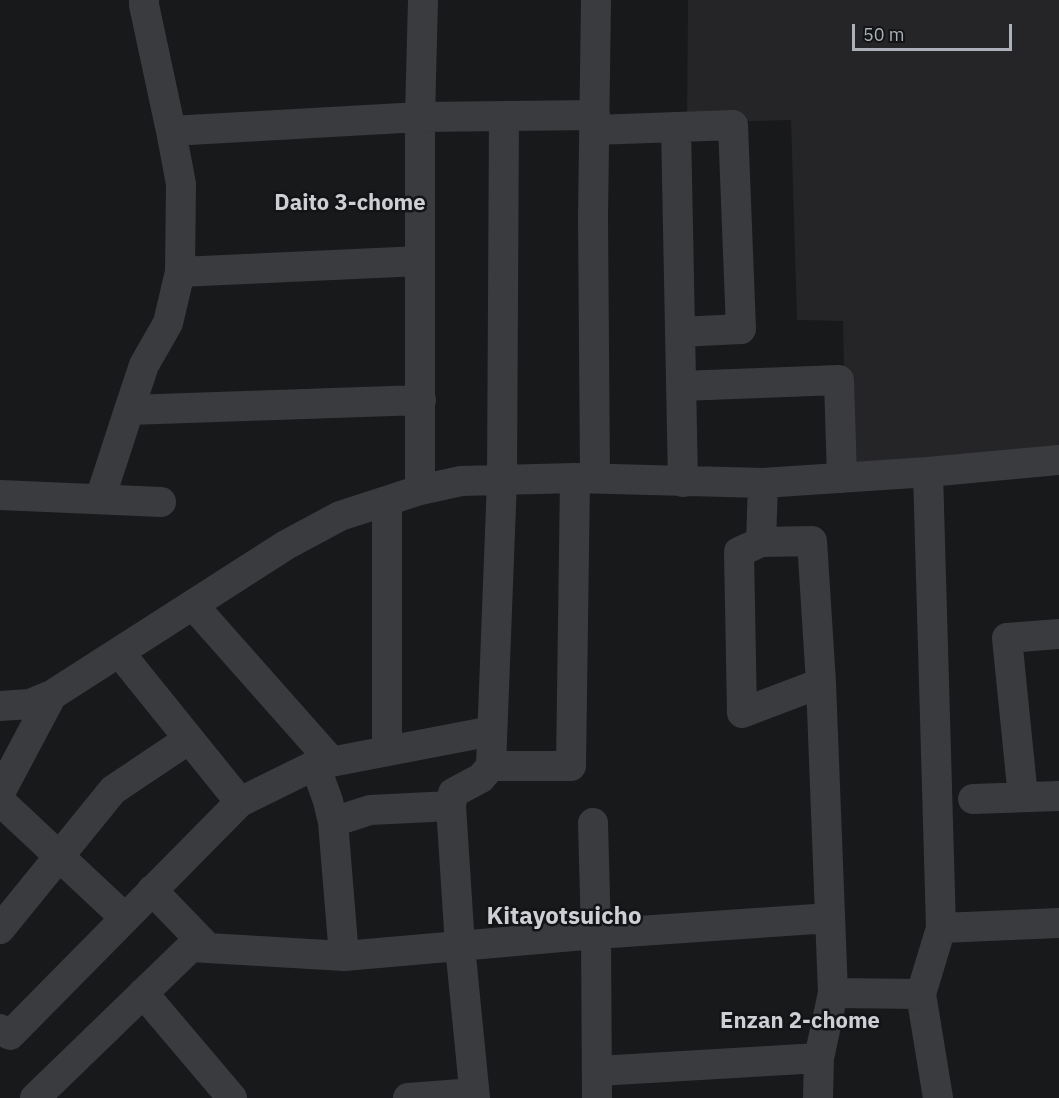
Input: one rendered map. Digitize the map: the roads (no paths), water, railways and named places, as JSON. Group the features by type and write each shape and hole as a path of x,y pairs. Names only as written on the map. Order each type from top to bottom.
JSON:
{"street":[{"path":"100,499 144,365 168,323 180,272 181,184 144,0"},
{"path":"420,490 420,117 423,0"},
{"path":"491,766 571,766 585,478 593,217 596,0"},
{"path":"171,131 420,117 504,116 676,127 733,125 741,329 680,332"},
{"path":"408,1098 474,1096 460,946 451,806 453,793 481,778 491,766 502,480 504,116"},
{"path":"676,127 683,482"},
{"path":"180,272 420,261"},
{"path":"681,386 839,380 842,478"},
{"path":"129,410 421,400"},
{"path":"0,706 30,704 52,695 286,545 340,516 420,490 461,481 585,478 763,483 928,472 1059,460"},
{"path":"928,472 941,928 921,994 938,1098"},
{"path":"761,542 763,483"},
{"path":"0,495 161,502"},
{"path":"387,501 387,751"},
{"path":"818,1098 819,1058 833,993 822,683 812,541 761,542 739,552 742,713 822,683"},
{"path":"193,605 324,763 333,822 344,956"},
{"path":"1023,797 1007,638 1059,634"},
{"path":"119,652 240,802"},
{"path":"0,793 52,695"},
{"path":"0,1029 9,1035 240,802 324,763 492,731"},
{"path":"0,929 113,790 189,739"},
{"path":"973,800 1059,796"},
{"path":"0,801 125,918"},
{"path":"333,822 370,810 451,806"},
{"path":"593,824 598,1084 819,1058"},
{"path":"152,890 208,948"},
{"path":"51,1093 143,993 191,947 344,956 596,934 830,918"},
{"path":"941,928 1059,923"},
{"path":"143,993 232,1098"},
{"path":"833,993 921,994"}],"district":[{"name":"Daito 3-chome","path":"350,204"},
{"name":"Kitayotsuicho","path":"564,917"},
{"name":"Enzan 2-chome","path":"800,1022"}]}
